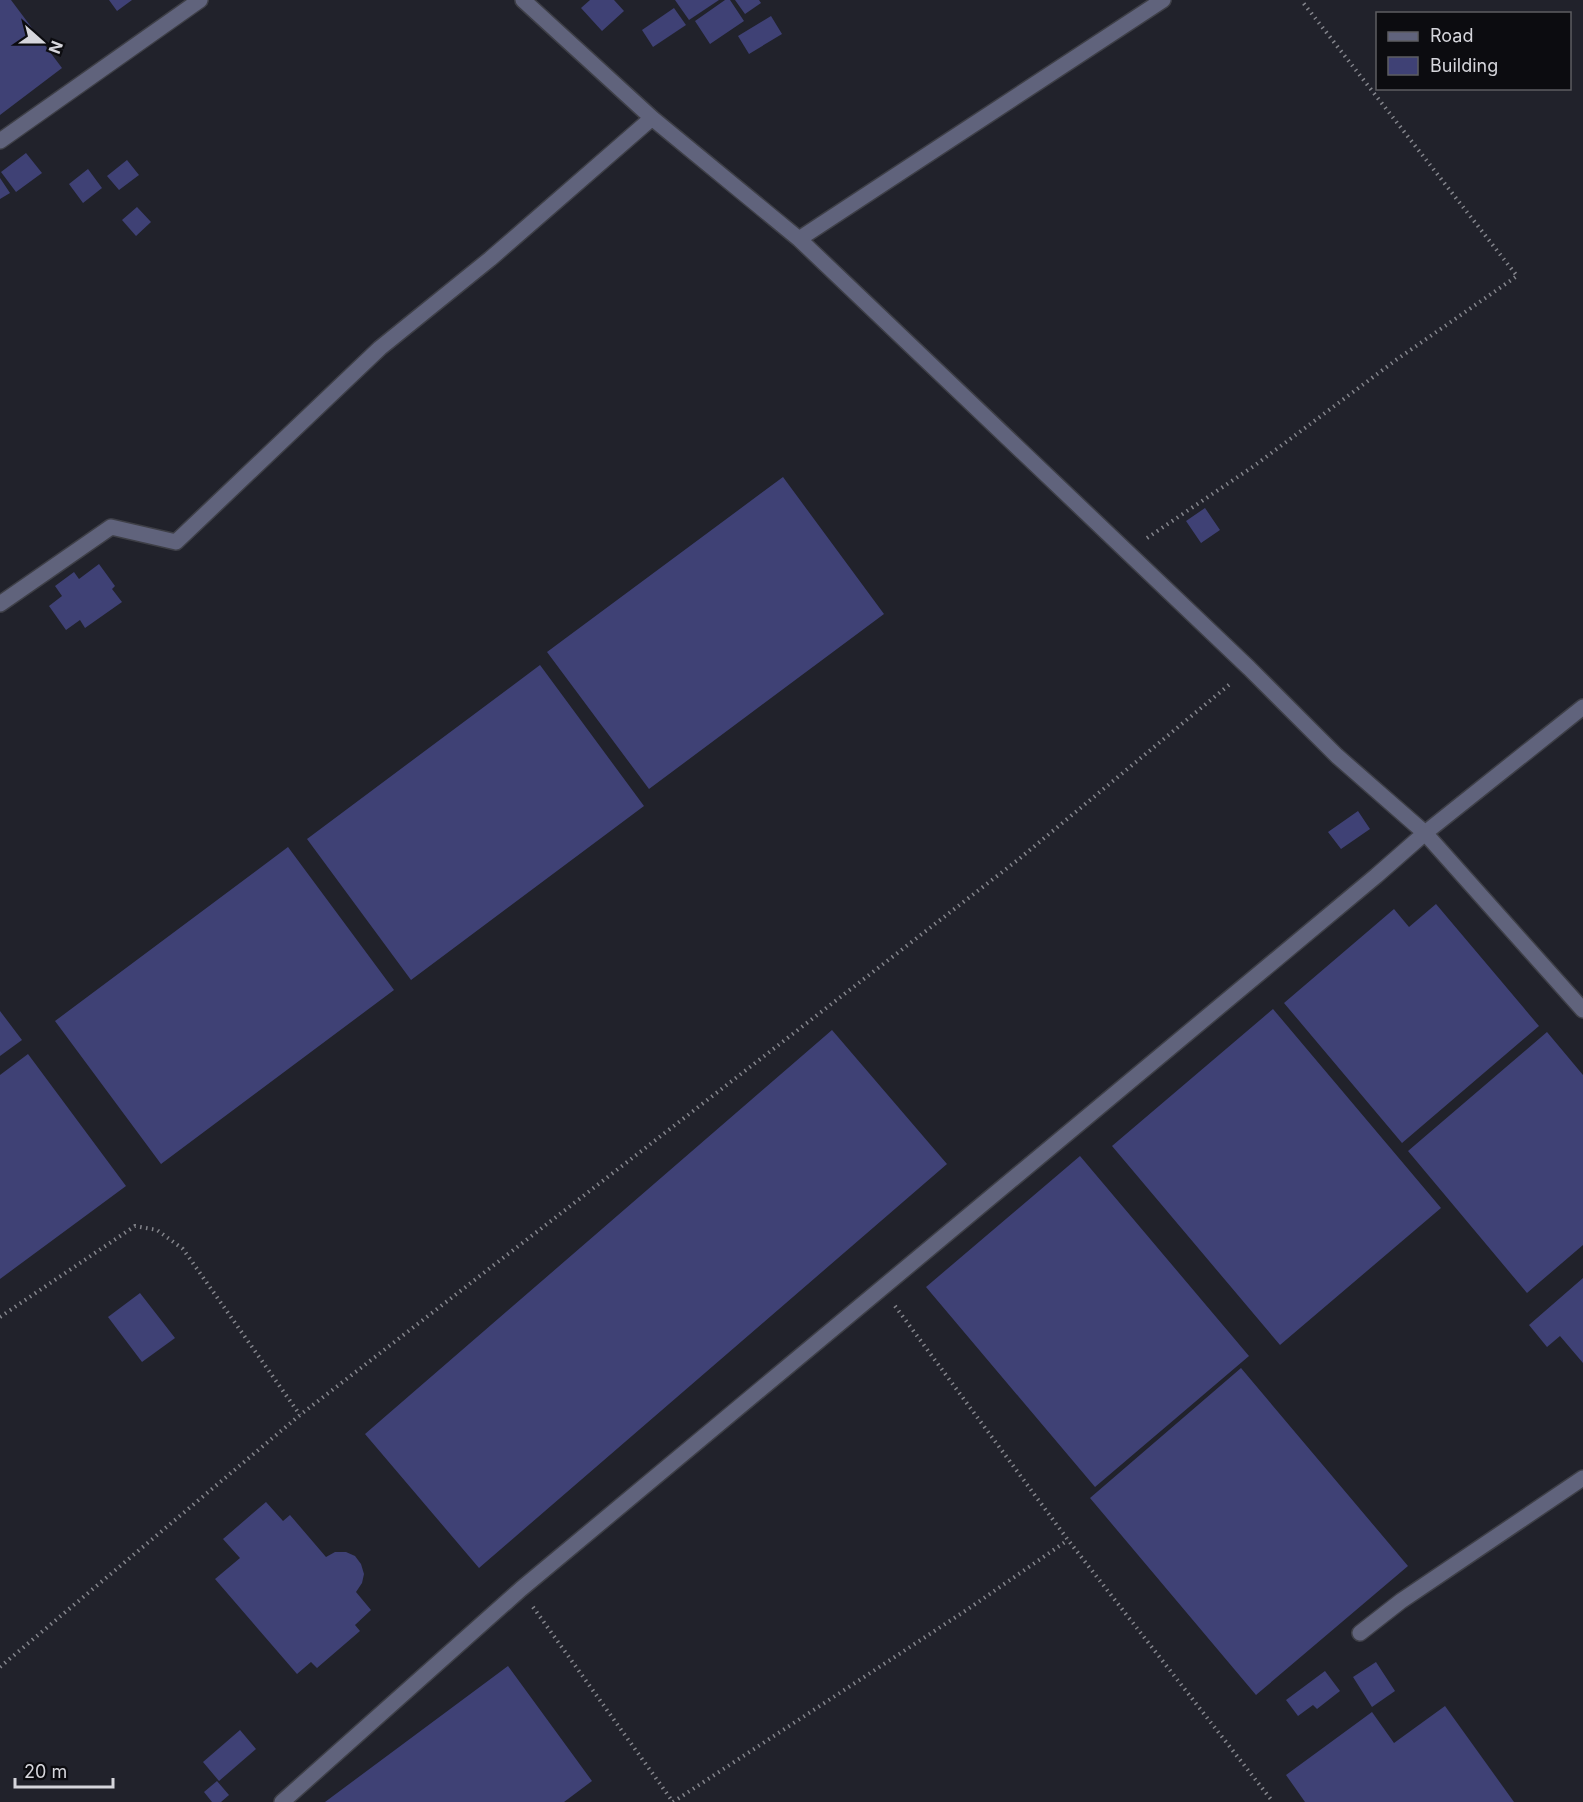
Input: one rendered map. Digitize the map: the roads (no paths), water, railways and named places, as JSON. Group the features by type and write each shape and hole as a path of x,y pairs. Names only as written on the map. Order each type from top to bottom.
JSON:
{"street":[{"path":"0,141 200,0"},
{"path":"524,0 652,118 799,239 1249,668 1337,756 1425,833 1583,1010"},
{"path":"799,239 1163,0"},
{"path":"0,604 111,527 176,542 380,348 490,259 652,118"},
{"path":"282,1802 521,1589 1377,876 1425,833 1583,707"},
{"path":"1360,1633 1401,1601 1583,1478"}]}
